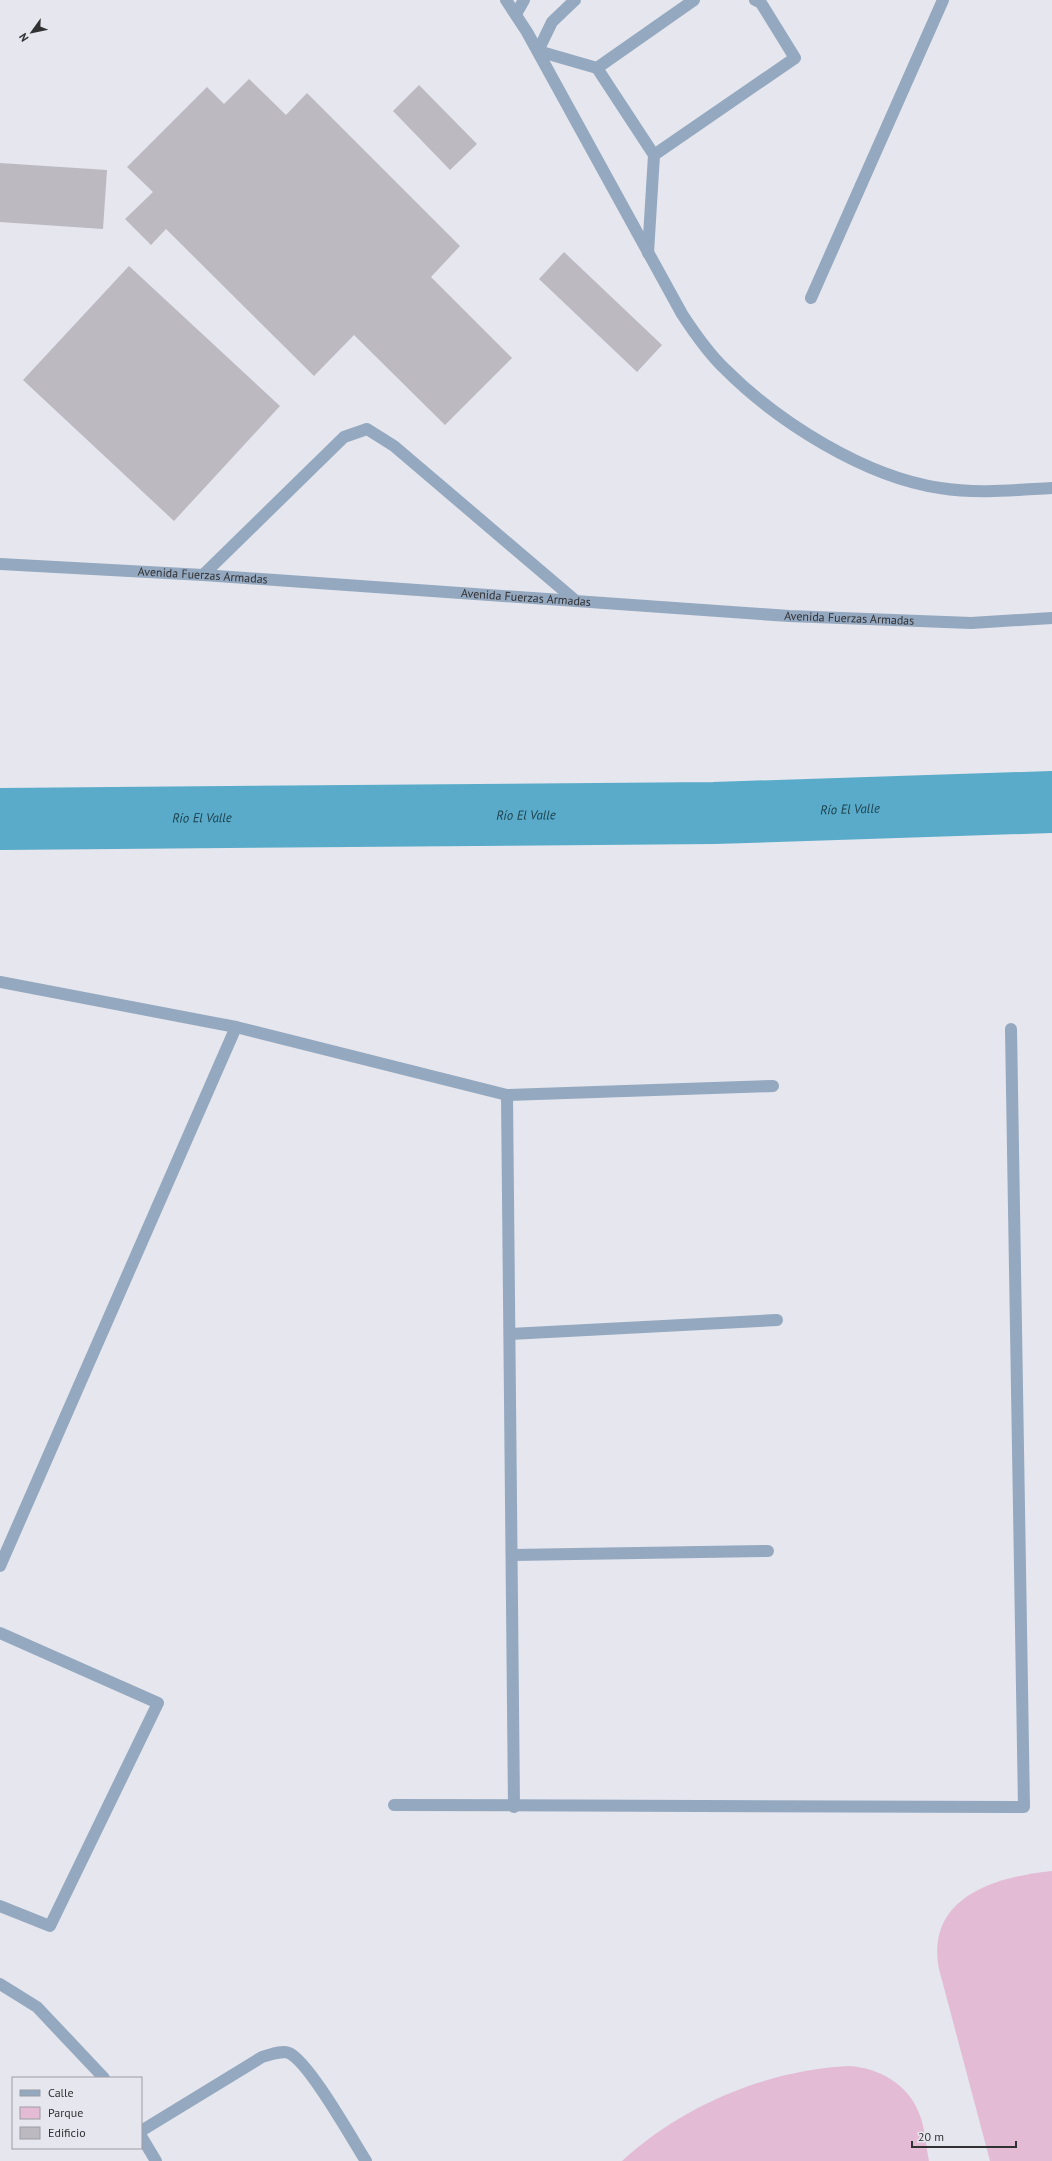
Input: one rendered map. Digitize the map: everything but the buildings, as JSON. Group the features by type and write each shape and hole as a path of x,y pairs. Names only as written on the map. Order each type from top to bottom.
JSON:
{"street":[{"path":"506,0 538,51 682,314 700,341 725,370 787,421 862,464 901,480 940,488 986,492 1052,488"},
{"path":"516,14 524,0"},
{"path":"538,51 552,22 575,0"},
{"path":"597,68 694,0"},
{"path":"654,155 796,58 761,3 755,0"},
{"path":"811,298 943,0"},
{"path":"538,51 597,68 654,155 648,253"},
{"path":"203,575 344,437 367,429 394,446 576,601"},
{"name":"Avenida Fuerzas Armadas","path":"0,564 203,575 789,616 955,623 1052,618"},
{"path":"0,982 236,1027 507,1094 773,1086"},
{"path":"0,1566 236,1027"},
{"path":"394,1805 514,1807 1024,1807 1011,1029"},
{"path":"507,1094 514,1807"},
{"path":"510,1334 777,1320"},
{"path":"512,1555 768,1551"},
{"path":"0,1632 158,1703 50,1926 0,1906"},
{"path":"0,1984 38,2007 103,2077"},
{"path":"142,2130 262,2057 278,2052 288,2052 299,2060 324,2095 366,2161"},
{"path":"142,2138 156,2161"}],"green space":[{"path":"1052,1871 1052,2161 990,2161 939,1969 937,1945 943,1925 953,1908 968,1896 987,1886 1008,1879"},
{"path":"849,2066 860,2067 881,2074 891,2079 908,2094 921,2118 929,2161 622,2161 646,2141 672,2123 699,2107 728,2094 757,2083 788,2075 818,2069"}],"waterway":[{"name":"Río El Valle","path":"0,819 714,813 1052,802"}]}
